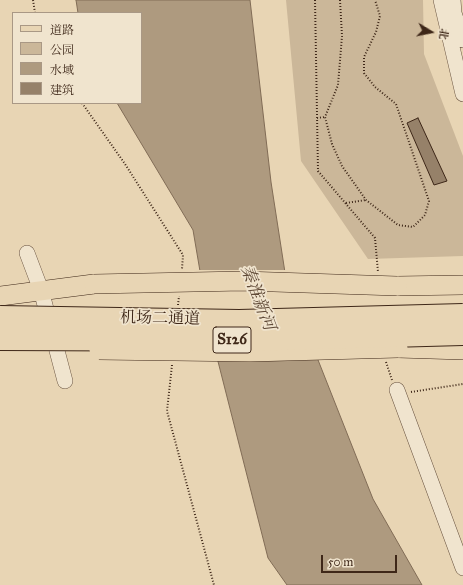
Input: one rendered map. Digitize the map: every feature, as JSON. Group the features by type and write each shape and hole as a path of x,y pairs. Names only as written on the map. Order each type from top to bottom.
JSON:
{"highway":[{"name":"机场二通道","path":"0,317 239,321 463,315"},
{"name":"机场二通道","path":"0,339 243,340 463,334"}],"main road":[{"path":"0,296 94,284 243,281 397,286 463,284"},
{"path":"0,348 250,352 392,352 463,350"}],"street":[{"path":"441,0 461,66 463,94"},
{"path":"453,0 454,13 463,40"},
{"path":"27,253 42,290 65,381"},
{"path":"398,390 463,568"}],"path":[{"path":"33,0 35,12"},
{"path":"315,0 318,171 375,238 379,278"},
{"path":"340,0 342,36 338,85 325,117 332,144 342,166 366,200 398,225 413,227 425,215 429,201 396,104 375,87 364,73 364,57 376,32 380,16 375,0"},
{"path":"317,118 325,117"},
{"path":"346,203 366,200"},
{"path":"392,352 390,376 398,390 411,392 463,384"}],"green space":[{"path":"286,0 423,0 424,54 463,156 463,256 368,259 301,161"}],"water":[{"name":"秦淮新河","path":"76,0 250,0 271,182 286,279 373,499 422,585 287,585 268,558 210,330 193,230 118,104 142,104 142,12 78,12"}],"pier":[{"path":"198,270 287,270 288,279 320,360 216,361 208,330"}],"building":[{"path":"418,118 447,181 434,185 407,123"}]}
